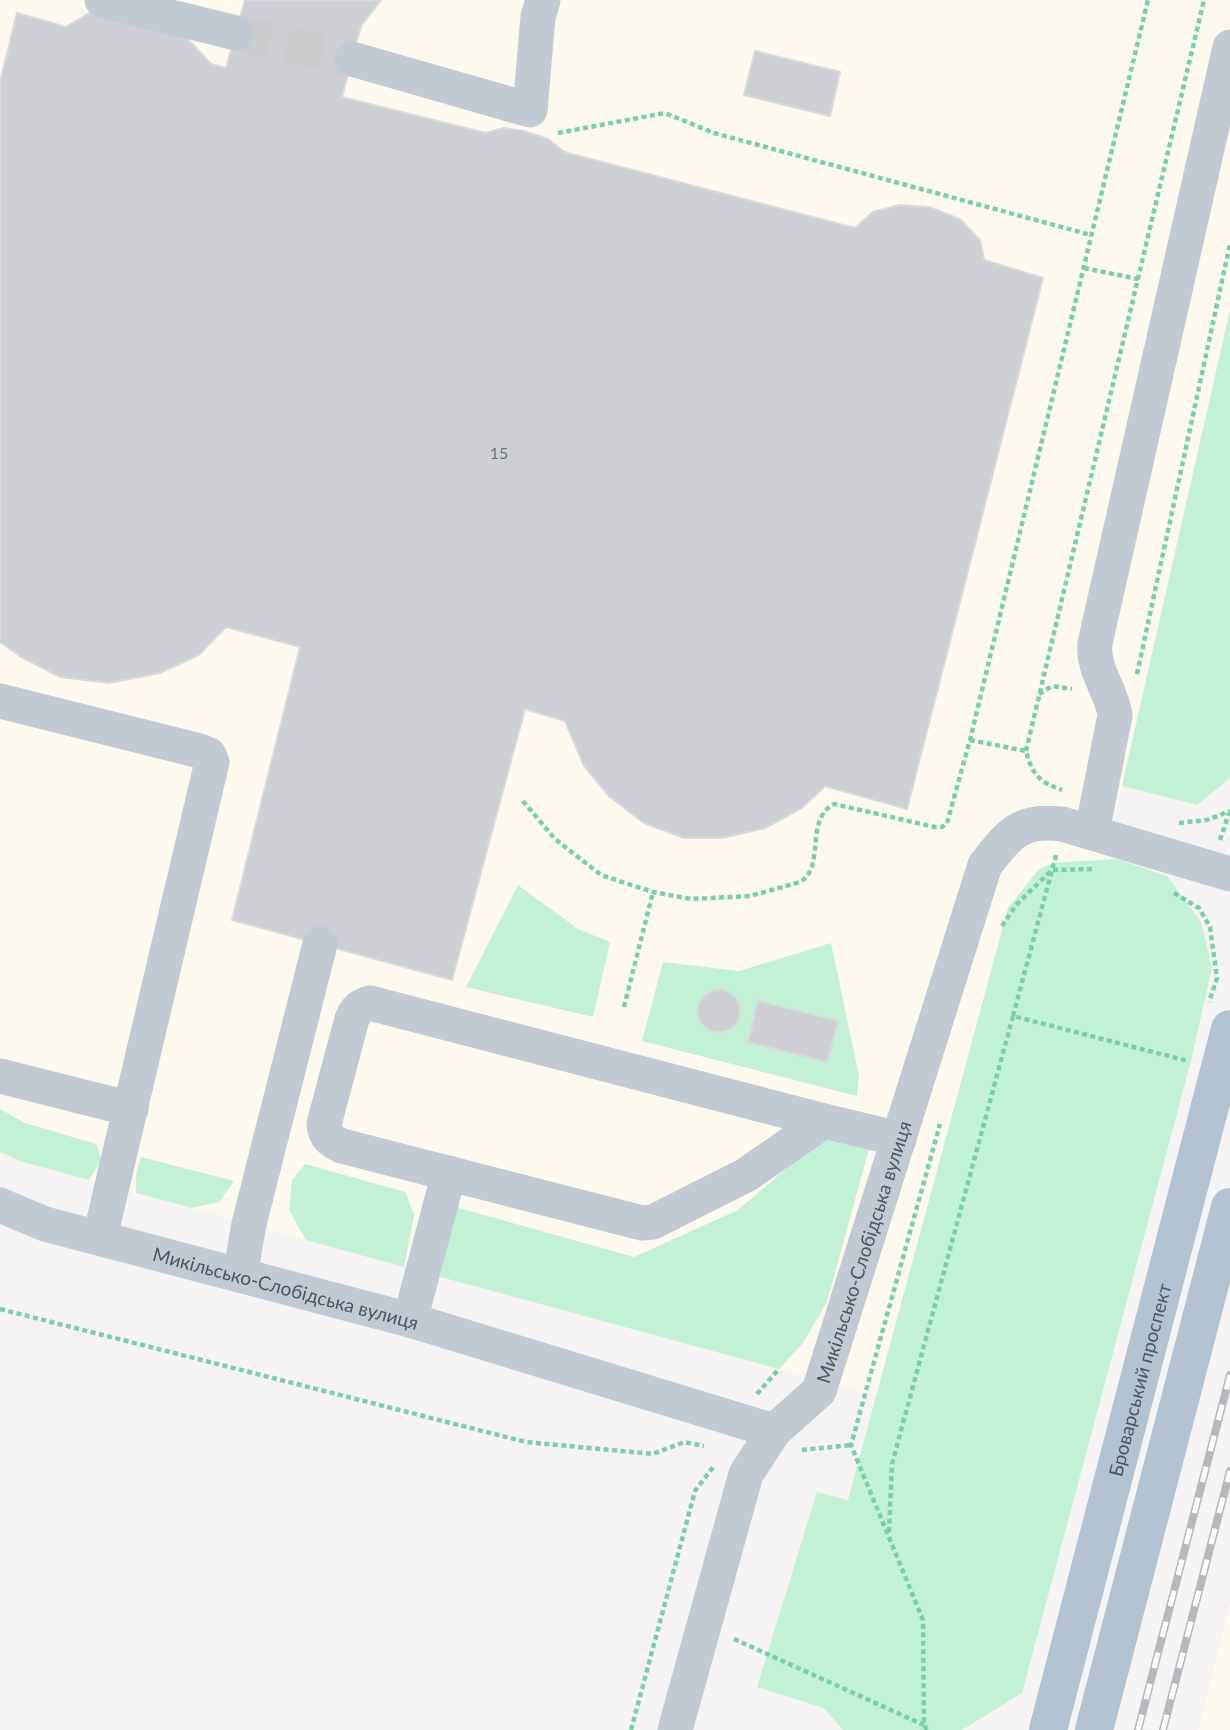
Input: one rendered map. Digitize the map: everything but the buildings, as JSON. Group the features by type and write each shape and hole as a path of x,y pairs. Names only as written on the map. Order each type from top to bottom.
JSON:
{"main road":[{"name":"Броварський проспект","path":"1048,1730 1230,1029"},
{"path":"1094,1730 1230,1207"}],"street":[{"path":"102,0 236,33"},
{"path":"352,59 530,110 538,18 544,0"},
{"path":"1077,828 1115,715 1095,663 1095,643 1230,47"},
{"path":"0,701 200,751 209,755 212,762 100,1237"},
{"name":"Микільсько-Слобідська вулиця","path":"0,1205 45,1224 410,1320 753,1446 819,1391 985,865 1009,835 1020,827 1042,821 1077,828 1230,874"},
{"path":"240,1275 250,1224 320,944"},
{"path":"824,1121 746,1175 653,1222 632,1221 342,1146 325,1134 324,1125 352,1019 356,1010 370,1003 899,1139"},
{"path":"0,1076 131,1109"},
{"path":"410,1320 449,1174"},
{"path":"676,1730 753,1446"}],"path":[{"path":"523,801 555,839 601,875 653,892 691,899 750,896 800,882 811,873 814,843 820,824 827,807 834,804 942,827 947,823 951,817 970,740 1148,0"},
{"path":"1001,927 1016,905 1052,870 1077,828 1070,793 1046,784 1030,769 1026,751 1203,0"},
{"path":"558,133 665,113 714,133 1091,234"},
{"path":"1136,678 1230,244"},
{"path":"1083,268 1138,279"},
{"path":"970,740 1026,751"},
{"path":"1168,823 1207,820 1230,811"},
{"path":"889,1533 892,1464 1052,870"},
{"path":"624,1007 653,892"},
{"path":"1013,1016 1191,1061"},
{"path":"705,1626 925,1728 923,1620 851,1445 940,1124"},
{"path":"0,1309 526,1442 653,1454 684,1442 753,1446 851,1445"},
{"path":"631,1730 695,1491 753,1446"}],"shaded area":[{"path":"0,0 1230,0 1230,310 1122,786 1103,859 1054,863 1008,909 876,1396 23,1162 0,1152"},
{"path":"1230,1602 1230,1730 1198,1730"}],"green space":[{"path":"1230,310 1230,778 1197,805 1122,786"},
{"path":"1117,859 1167,876 1201,922 1212,968 1191,1061 1022,1693 962,1730 843,1730 824,1708 757,1687 817,1492 848,1500 1008,908 1039,869 1054,863"},
{"path":"518,885 578,929 610,942 593,1017 466,987"},
{"path":"831,943 859,1076 857,1096 642,1041 663,962 739,971"},
{"path":"0,1109 25,1123 96,1144 102,1160 89,1180 23,1162 0,1152"},
{"path":"834,1128 869,1149 827,1302 803,1343 779,1369 437,1276 452,1206 634,1257 738,1210"},
{"path":"141,1157 234,1181 219,1202 192,1208 136,1193 136,1174"},
{"path":"305,1164 405,1192 414,1215 404,1267 306,1240 289,1210 292,1180"}],"tunnel":[{"path":"236,33 352,59"}],"railway":[{"path":"1138,1730 1230,1375"},
{"path":"1163,1730 1230,1471"}]}
